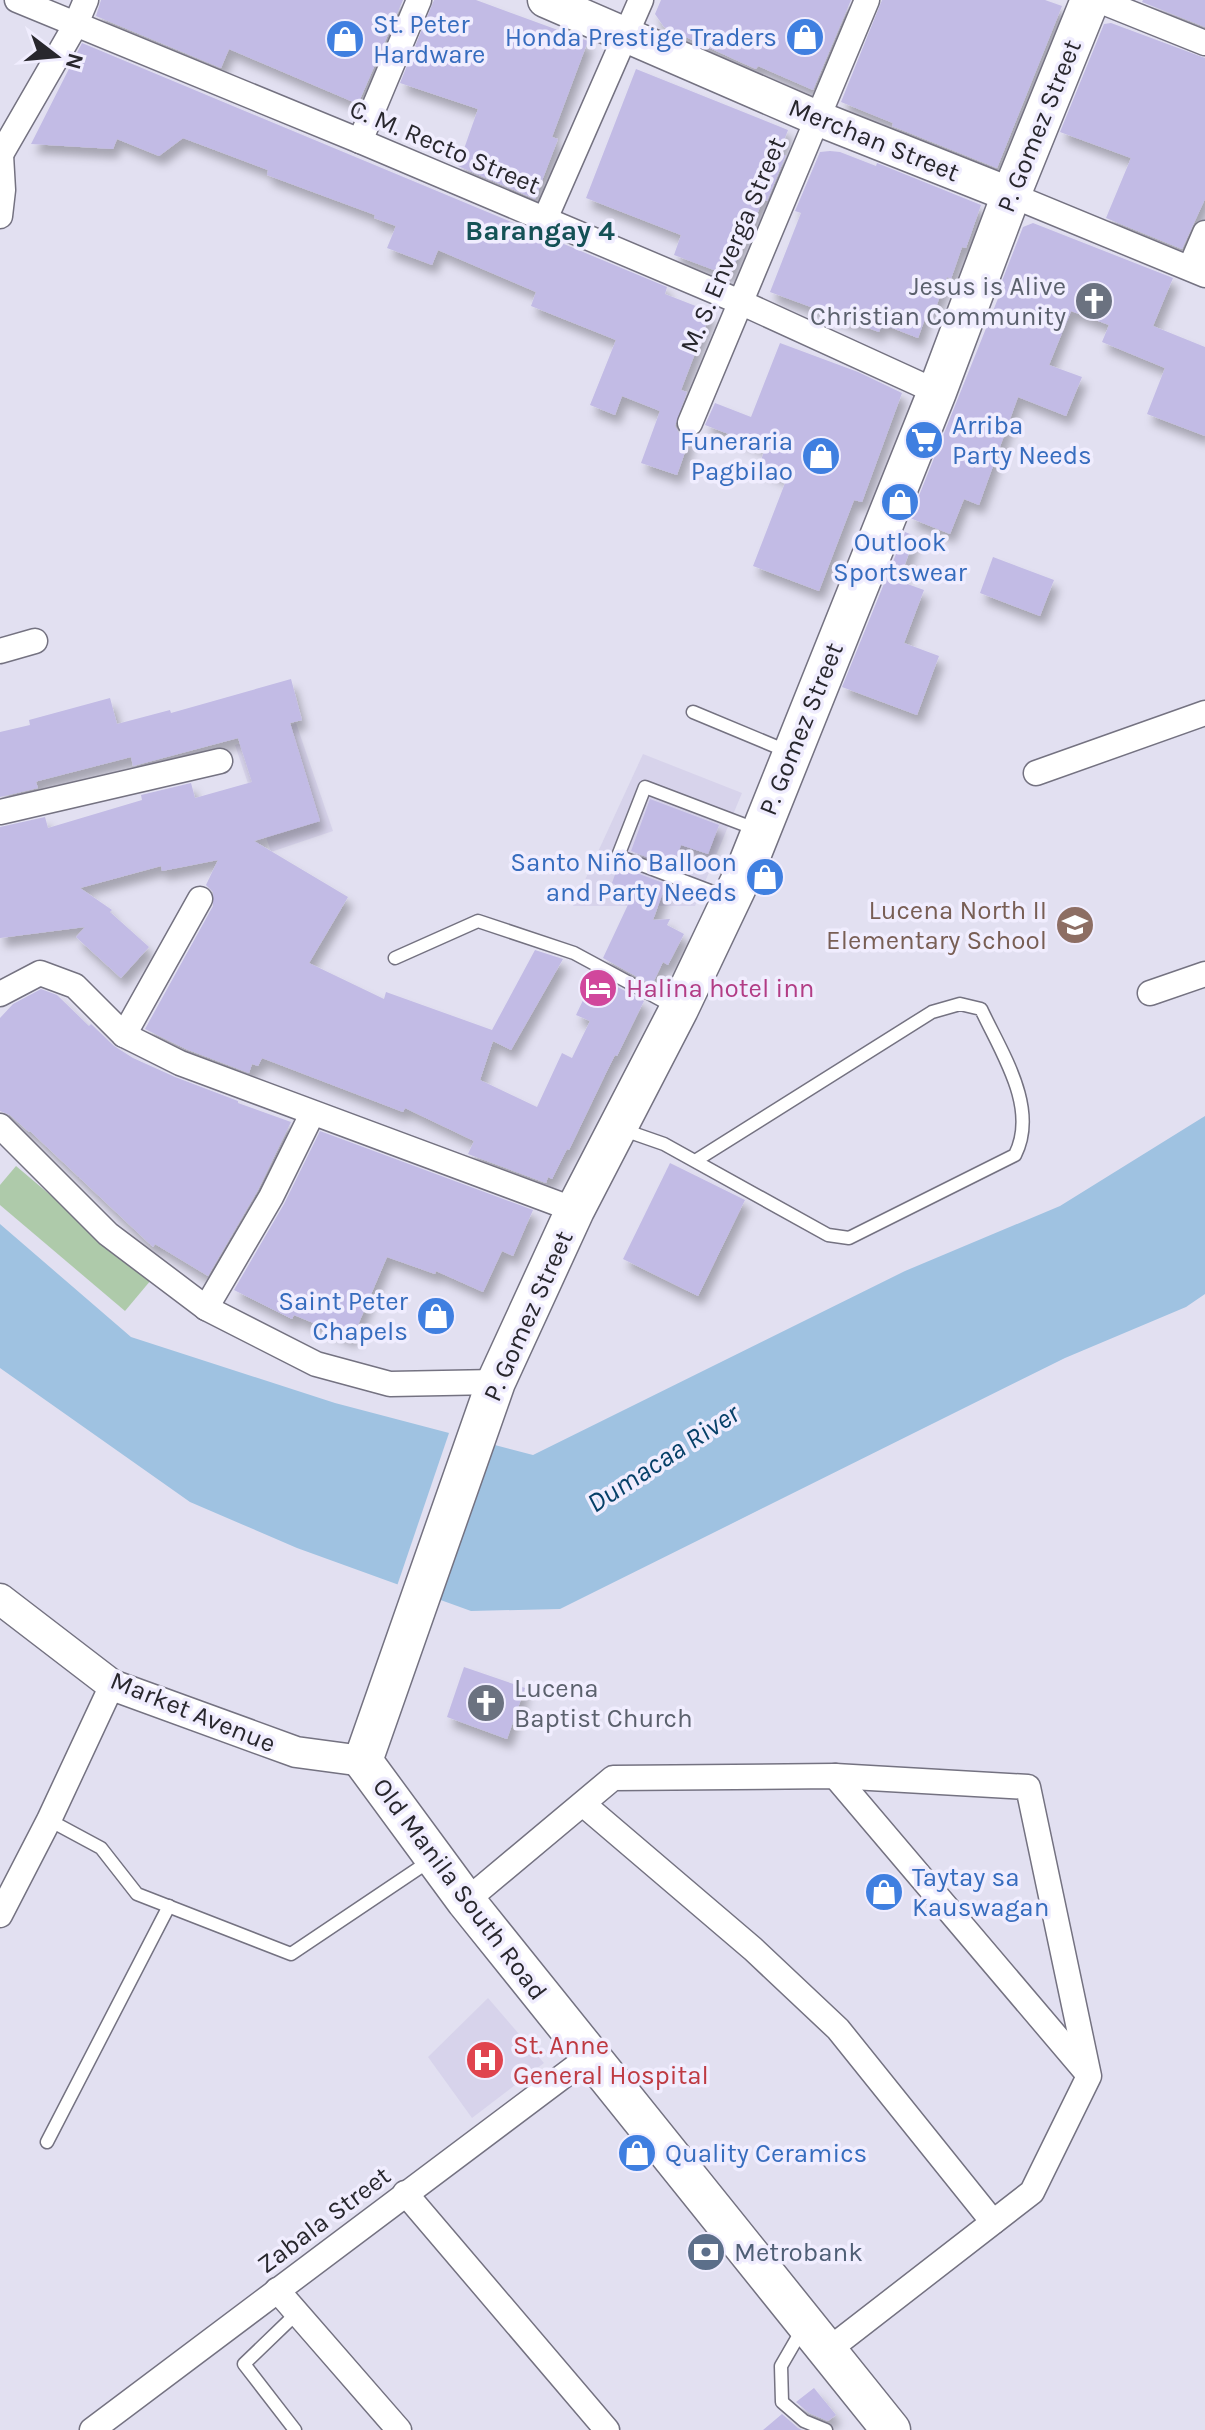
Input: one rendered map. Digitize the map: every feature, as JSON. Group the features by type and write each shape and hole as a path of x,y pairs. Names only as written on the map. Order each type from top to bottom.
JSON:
{"main road":[{"name":"Merchan Street","path":"545,0 817,118 1011,195"},
{"name":"P. Gomez Street","path":"475,1440 496,1382 575,1210 732,900 937,392 1011,195 1090,0"},
{"name":"Old Manila South Road","path":"475,1440 363,1761 466,1901 816,2337 884,2429"}],"street":[{"name":"C. M. Recto Street","path":"17,0 740,302 937,392"},
{"path":"0,216 3,190 1,156 75,26 86,0"},
{"path":"360,141 419,0"},
{"path":"545,219 641,0"},
{"name":"M. S. Enverga Street","path":"690,423 867,0"},
{"path":"1098,0 1205,43"},
{"name":"Merchan Street","path":"1011,195 1198,271"},
{"path":"1198,271 1205,233"},
{"path":"0,651 35,641"},
{"path":"1036,773 1205,713"},
{"path":"0,812 220,761"},
{"path":"124,1035 200,899"},
{"path":"0,994 40,973 75,986 124,1035 180,1063 575,1210"},
{"path":"1150,993 1205,974"},
{"path":"206,1308 271,1197 312,1114"},
{"path":"0,1126 108,1234 206,1308 316,1364 390,1384 496,1382"},
{"name":"Market Avenue","path":"0,1599 112,1685 296,1752 363,1761"},
{"path":"0,1915 7,1883 49,1820 112,1685"},
{"path":"835,1776 1089,2076"},
{"path":"466,1901 613,1778 835,1776 1028,1787 1089,2076 1032,2192 993,2222 816,2337"},
{"path":"583,1804 753,1949 838,2029 993,2222"},
{"name":"Zabala Street","path":"92,2430 590,2056"},
{"path":"405,2193 607,2430"},
{"path":"277,2290 399,2430"}],"lane":[{"path":"693,712 792,753"},
{"path":"732,900 618,856 645,787 760,830"},
{"path":"395,958 478,921 574,953 679,1009"},
{"path":"618,1128 664,1144 828,1235 849,1238 1015,1155 1023,1140 1024,1124 1015,1081 981,1009 960,1004 932,1012 695,1161"},
{"path":"49,1820 101,1848 137,1894 291,1954 434,1858"},
{"path":"47,2142 169,1906"},
{"path":"295,2430 244,2364 297,2313"},
{"path":"816,2337 781,2366 782,2402 804,2421 826,2430"}],"shaded area":[{"path":"296,723 333,831 271,852 235,745"},
{"path":"643,754 742,793 695,906 573,906"},
{"name":"St. Anne General Hospital","path":"488,1998 544,2063 472,2118 428,2057"}],"green space":[{"path":"16,1166 151,1280 125,1311 0,1205 0,1185"}],"water":[{"name":"Dumacaa River","path":"1205,1116 1205,1294 1186,1307 1065,1358 560,1609 471,1611 297,1548 190,1502 0,1368 0,1224 131,1337 335,1403 533,1455 905,1271 1060,1206"}],"pier":[{"path":"450,1430 475,1440 404,1591 397,1586"}],"building":[{"path":"101,0 403,0 358,104 229,49 221,68 96,16"},
{"path":"434,0 476,0 588,41 552,137 558,139 535,199 458,166 478,109 400,83"},
{"path":"661,0 851,0 813,90 758,66 756,69 664,27 655,14"},
{"path":"882,0 1045,0 1062,6 997,168 841,102"},
{"path":"1205,0 1205,27 1142,2"},
{"path":"1111,23 1205,58 1205,199 1182,249 1106,218 1131,158 1060,132 1104,24"},
{"path":"82,43 667,287 665,294 711,312 681,390 687,392 675,426 679,433 690,438 677,475 641,463 660,411 622,396 615,415 590,405 616,340 531,306 536,292 438,250 432,265 387,248 396,226 374,218 375,215 267,175 268,170 183,138 159,156 117,139 113,149 31,144"},
{"path":"636,69 788,130 778,156 786,155 767,201 763,199 750,233 747,232 730,276 674,255 681,235 586,198"},
{"path":"830,151 876,166 877,163 981,205 966,248 962,247 951,279 947,277 935,310 929,308 918,338 882,324 879,332 770,292 801,213 795,211 820,152"},
{"path":"1033,223 1173,278 1153,326 1205,347 1205,436 1147,414 1165,368 1102,342 1109,325 1071,311 1049,365 1082,377 1066,416 1018,397 979,505 964,499 950,534 910,518 1003,286 1000,286 1023,227"},
{"path":"780,343 858,372 902,393 862,502 854,500 819,591 753,566 787,478 759,467 765,448 705,425 715,403 751,417"},
{"path":"905,532 915,536 899,581 924,590 904,643 939,656 917,715 842,687"},
{"path":"993,557 1054,580 1040,616 980,593"},
{"path":"291,679 302,720 290,723 320,821 254,841 348,897 309,963 384,999 386,992 492,1030 535,950 563,959 511,1050 493,1041 480,1080 537,1107 562,1053 572,1058 590,1021 576,1015 595,975 644,1001 569,1150 552,1179 548,1177 546,1183 468,1154 474,1141 405,1108 403,1112 262,1058 258,1066 252,1064 249,1073 186,1049 145,1029 213,906 213,892 206,885 218,860 162,871 161,866 80,888 112,910 110,912 149,947 121,978 76,937 85,927 0,938 0,827 45,817 48,828 142,800 141,795 191,783 195,798 252,782 238,738 133,766 131,757 38,781 38,788 0,797 0,732 30,725 29,720 110,698 117,724 170,710 171,713"},
{"path":"650,799 719,825 708,854 681,845 673,867 631,851"},
{"path":"618,866 666,884 653,920 670,919 667,925 684,934 668,965 663,962 652,985 603,958 633,894 612,883"},
{"path":"41,989 57,995 89,1026 91,1024 114,1046 133,1058 291,1122 258,1190 208,1276 155,1244 153,1247 30,1131 0,1111 0,1018 13,1004"},
{"path":"320,1131 533,1210 513,1256 502,1251 483,1292 436,1271 435,1274 387,1257 352,1339 294,1315 292,1319 234,1290 284,1204"},
{"path":"670,1163 745,1200 698,1296 623,1259"},
{"name":"Lucena Baptist Church","path":"464,1667 525,1688 507,1739 447,1717"},
{"path":"814,2388 836,2415 828,2421 809,2413 796,2402"},
{"path":"782,2414 798,2428 802,2430 763,2430"}],"place":[{"name":"Honda Prestige Traders","path":"805,37"},
{"name":"St. Peter Hardware","path":"345,39"},
{"name":"Jesus is Alive Christian Community","path":"1094,301"},
{"name":"Arriba Party Needs","path":"924,440"},
{"name":"Funeraria Pagbilao","path":"821,456"},
{"name":"Outlook Sportswear","path":"900,502"},
{"name":"Santo Niño Balloon and Party Needs","path":"765,877"},
{"name":"Lucena North II Elementary School","path":"1075,925"},
{"name":"Halina hotel inn","path":"598,988"},
{"name":"Saint Peter Chapels","path":"436,1316"},
{"name":"Lucena Baptist Church","path":"486,1703"},
{"name":"Taytay sa Kauswagan","path":"884,1892"},
{"name":"St. Anne General Hospital","path":"485,2060"},
{"name":"Quality Ceramics","path":"637,2153"},
{"name":"Metrobank","path":"706,2252"}],"district":[{"name":"Barangay 4","path":"540,230"}]}
